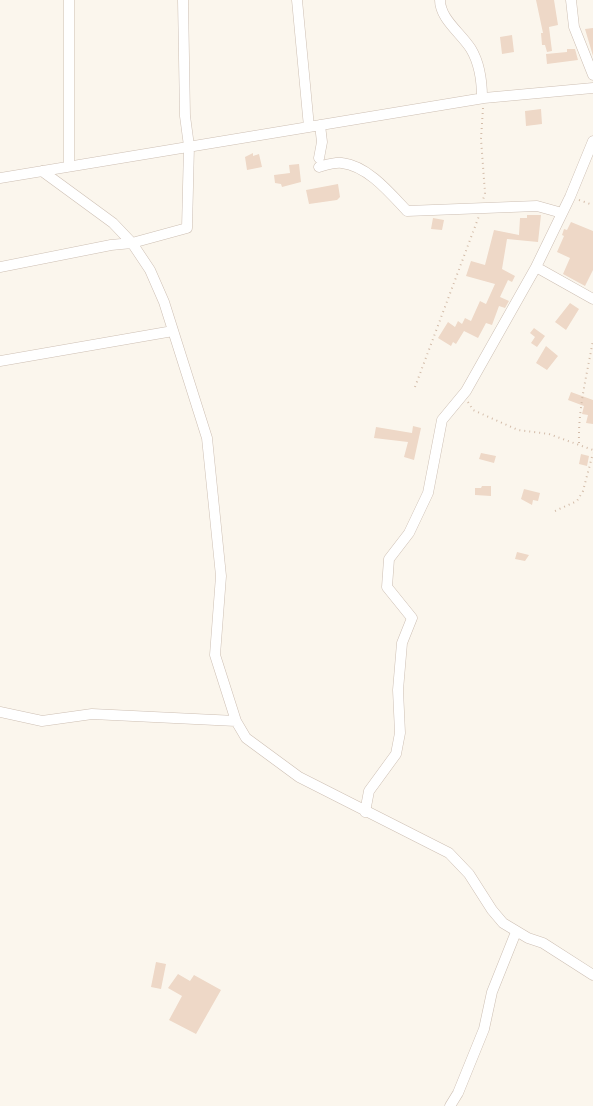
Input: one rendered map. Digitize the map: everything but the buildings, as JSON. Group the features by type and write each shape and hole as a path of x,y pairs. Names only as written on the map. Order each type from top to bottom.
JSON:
{"street":[{"path":"69,0 69,165"},
{"path":"0,267 112,245 132,243 187,228 188,146 183,0"},
{"path":"297,0 309,127"},
{"path":"440,0 443,13 475,57 482,81 483,98"},
{"path":"571,0 574,27 593,75"},
{"path":"0,178 69,165 127,158 188,146 483,98 593,88"},
{"path":"320,125 322,142 319,162 341,163 362,170 407,211 536,206 562,213"},
{"path":"366,812 369,791 396,754 400,733 398,690 402,643 412,618 387,587 390,559 409,533 428,493 442,420 466,391 536,267 570,197 593,141"},
{"path":"42,171 112,223 132,243 150,270 173,331 207,438 221,576 215,655 236,721 246,738 256,748 299,777 449,853 469,874 492,910 503,922 516,932 543,942 593,975"},
{"path":"536,267 593,299"},
{"path":"0,361 173,331"},
{"path":"0,712 42,721 92,714 236,721"},
{"path":"450,1106 458,1093 484,1029 492,992 516,932"}],"path":[{"path":"415,387 485,194 481,139 483,98"},
{"path":"570,197 593,205"},
{"path":"579,443 580,409 593,340"},
{"path":"466,391 468,404 478,413 518,430 549,434 579,443 593,451 583,491 578,501 555,511"}]}
